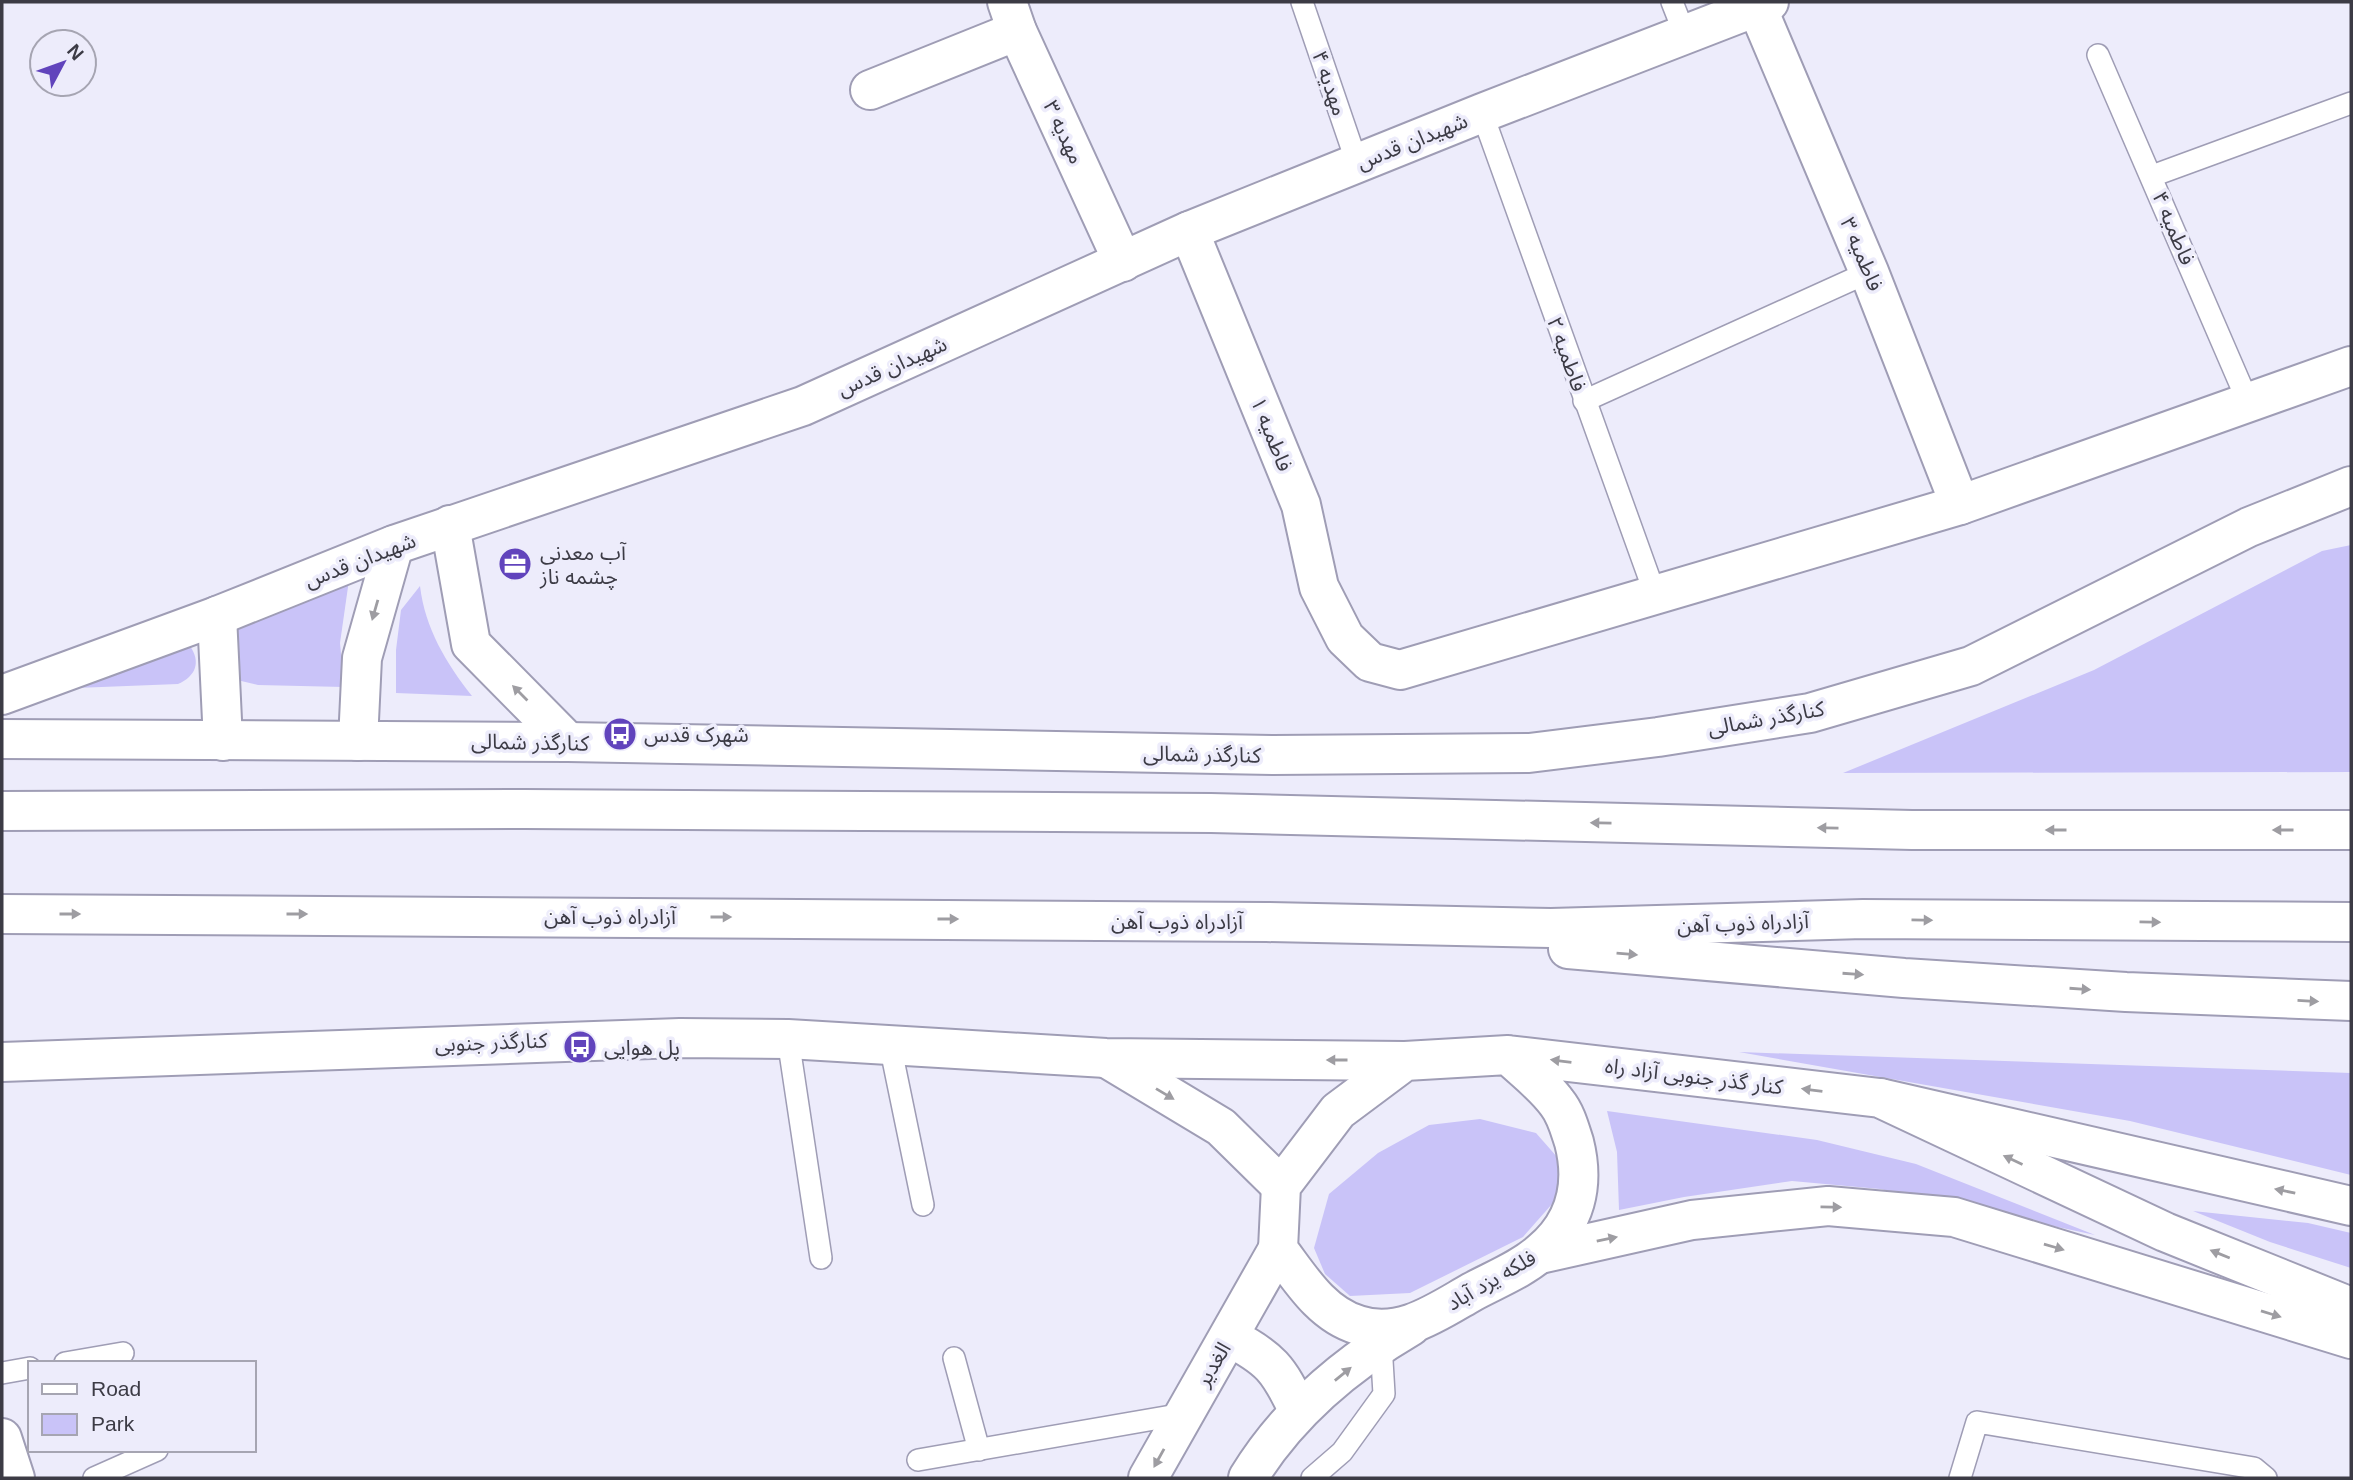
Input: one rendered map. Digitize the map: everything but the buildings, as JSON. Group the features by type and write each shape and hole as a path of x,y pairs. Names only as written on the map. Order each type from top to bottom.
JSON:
{"main road":[{"name":"شهیدان قدس","path":"2,695 217,616 394,545 803,406 1189,231 1482,113 1679,18 1763,4"},
{"name":"فاطمیه ۳","path":"1763,4 1960,505"},
{"path":"870,90 1012,16"},
{"name":"مهدیه ۳","path":"1012,16 1123,262"},
{"name":"فاطمیه ۱","path":"1189,231 1301,505 1319,587 1345,638 1370,662 1400,670 1960,505 2351,366"},
{"name":"کنارگذر شمالی","path":"2,739 568,742 1273,755 1529,753 1658,737 1810,713 1971,666 2249,527 2351,486"},
{"path":"450,525 471,643 568,742"},
{"path":"358,741 362,659 394,545"},
{"path":"217,616 223,741"},
{"path":"2,811 525,808 1197,813 1898,830 2351,830"},
{"name":"آزادراه ذوب آهن","path":"2,914 1266,922 1551,928 1863,919 2351,922"},
{"path":"1266,922 1905,978 2140,993 2351,1001"},
{"name":"کنارگذر جنوبی","path":"2,1062 571,1039 788,1039 1106,1058 1405,1061"},
{"path":"1278,1250 1281,1186 1338,1111 1405,1061 1508,1055"},
{"name":"کنار گذر جنوبی آزاد راه","path":"1508,1055 1880,1098"},
{"name":"فلکه یزد آباد","path":"1278,1250 1310,1292 1332,1313 1359,1326 1389,1329 1418,1322 1540,1254 1571,1217 1578,1194 1580,1166 1570,1130 1558,1104 1508,1055"},
{"path":"1106,1058 1221,1127 1281,1186"},
{"path":"1880,1098 2351,1206"},
{"path":"1880,1098 2165,1231 2351,1307"},
{"path":"1540,1254 1692,1220 1828,1206 1954,1217 2351,1339"},
{"name":"الغدیر","path":"1148,1478 1278,1250"},
{"path":"1248,1478 1263,1453 1298,1410 1381,1344 1418,1322"},
{"path":"1229,1337 1257,1351 1282,1375 1298,1410"},
{"path":"2,1438 15,1478"}],"lane":[{"name":"مهدیه ۴","path":"1302,2 1357,163"},
{"name":"فاطمیه ۴","path":"2098,55 2248,402"},
{"path":"2152,176 2351,103"},
{"name":"فاطمیه ۲","path":"1482,113 1655,594"},
{"path":"1584,401 1869,272"},
{"path":"788,1039 821,1258"},
{"path":"890,1045 923,1205"},
{"path":"1312,1478 1342,1452 1384,1394 1381,1344"},
{"path":"77,1361 123,1353"},
{"path":"954,1358 979,1450"},
{"path":"2,1373 28,1368"},
{"path":"918,1460 1183,1414"},
{"path":"1960,1478 1976,1422 2254,1468 2266,1478"},
{"path":"94,1478 152,1452"}],"green space":[{"path":"2351,545 2351,772 1843,773 2094,670 2322,551"},
{"path":"349,580 340,643 344,687 258,685 237,680 227,643 240,618"},
{"path":"420,586 427,616 438,644 472,696 396,693 396,650 401,610"},
{"path":"190,646 195,658 195,668 189,677 178,684 76,688"},
{"path":"1739,1052 2351,1073 2351,1175 2130,1121"},
{"path":"1607,1111 1817,1140 1916,1164 2095,1235 1880,1189 1792,1181 1619,1210 1617,1152"},
{"path":"1480,1119 1536,1133 1565,1166 1560,1195 1523,1237 1410,1293 1350,1296 1325,1274 1314,1248 1329,1194 1378,1153 1429,1125"},
{"path":"2193,1211 2308,1223 2351,1233 2351,1268 2270,1242"}],"place":[{"name":"آب معدنی چشمه ناز","path":"515,564"},
{"name":"شهرک قدس","path":"620,734"},
{"name":"پل هوایی","path":"580,1047"}]}
